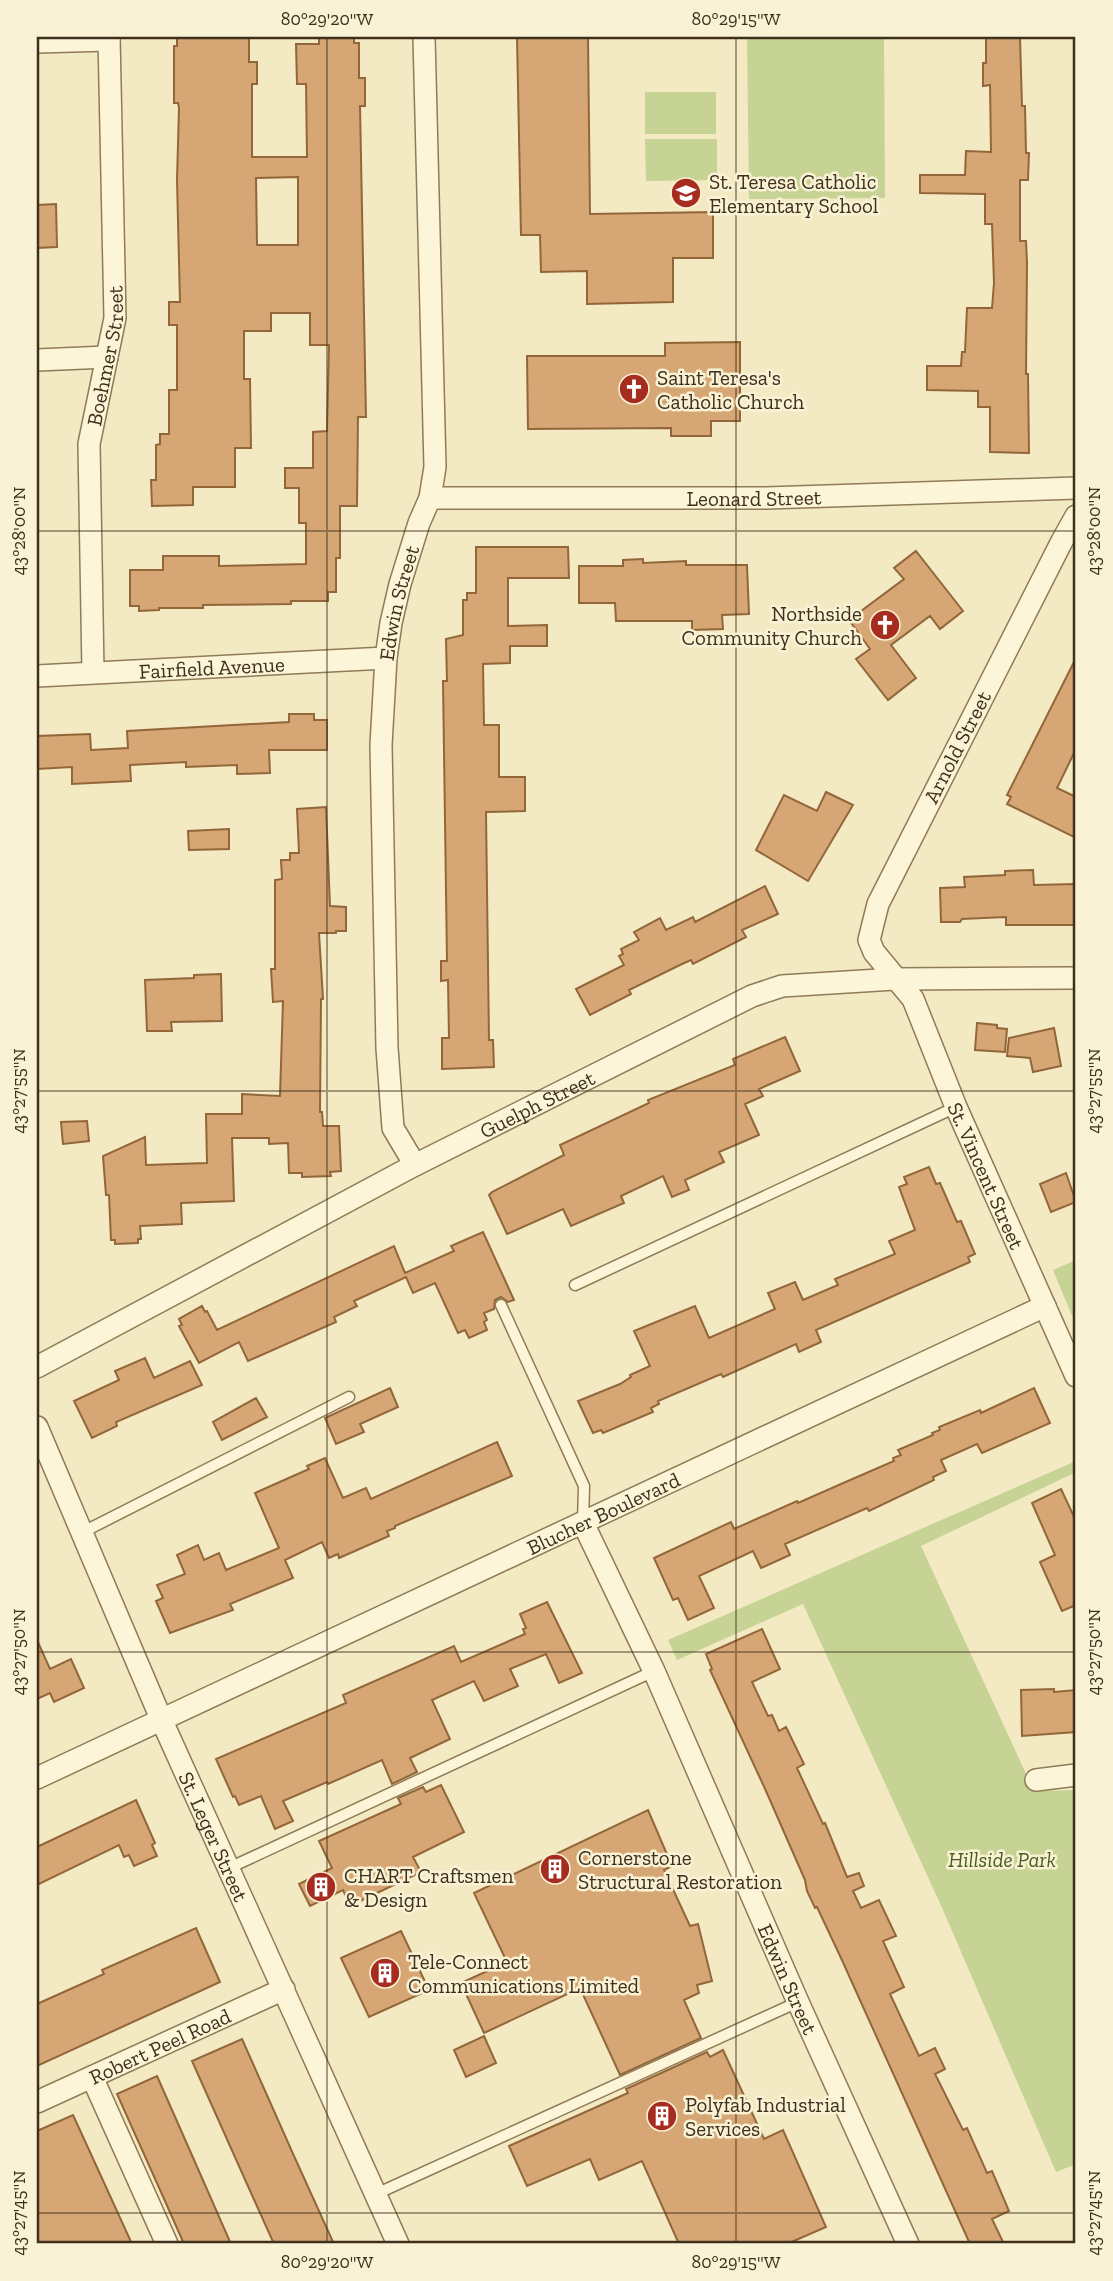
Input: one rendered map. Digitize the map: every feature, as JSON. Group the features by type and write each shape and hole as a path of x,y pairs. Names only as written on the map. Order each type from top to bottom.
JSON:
{"street":[{"name":"Edwin Street","path":"415,1165 393,1128 387,1048 381,745 386,658 400,584 419,523 430,498 435,471 424,37"},
{"path":"37,42 108,38"},
{"name":"Boehmer Street","path":"93,672 89,444 115,318 108,38"},
{"path":"37,360 107,357"},
{"name":"Leonard Street","path":"430,498 765,498 1076,488"},
{"name":"Arnold Street","path":"895,979 874,952 869,940 878,904 1076,516"},
{"name":"Fairfield Avenue","path":"37,676 386,658"},
{"name":"Guelph Street","path":"37,1367 415,1165 752,996 782,986 895,979 1076,978"},
{"name":"St. Vincent Street","path":"895,979 913,999 956,1107 1076,1376"},
{"name":"Blucher Boulevard","path":"37,1778 1045,1306"},
{"name":"St. Leger Street","path":"37,1427 162,1721 398,2244"},
{"name":"Edwin Street","path":"583,1523 654,1671 798,2002 908,2244"},
{"path":"1036,1780 1076,1775"},
{"name":"Robert Peel Road","path":"37,2102 284,1989"},
{"path":"92,2077 167,2244"}],"lane":[{"path":"575,1285 956,1107"},
{"path":"501,1305 584,1486 583,1523"},
{"path":"83,1532 349,1397"},
{"path":"229,1868 654,1671"},
{"path":"376,2194 798,2002"}],"green space":[{"path":"747,37 884,37 885,198 749,199"},
{"path":"645,92 716,92 716,134 645,134"},
{"path":"645,139 717,139 717,180 646,181"},
{"path":"1076,1260 1076,1323 1075,1323 1053,1270"},
{"name":"Hillside Park","path":"1076,1461 1076,1472 921,1546 1034,1791 1076,1790 1076,2164 1056,2172 943,1910 803,1604 677,1660 668,1640"}],"building":[{"path":"177,37 249,37 249,62 257,62 257,84 252,84 252,157 307,157 306,84 297,84 296,44 319,44 319,37 354,37 354,43 359,43 359,78 365,78 365,106 360,106 366,417 358,417 357,506 340,506 340,558 336,558 336,592 328,592 328,601 203,605 203,608 139,611 139,606 130,606 130,570 163,570 163,556 219,556 219,566 306,564 306,523 299,523 299,488 285,488 285,468 313,468 313,432 327,431 329,345 310,345 310,313 271,313 271,331 244,331 244,379 250,379 251,448 235,448 235,487 193,487 193,505 152,506 151,480 156,480 156,445 160,444 160,434 169,434 169,390 177,390 177,325 169,325 169,302 180,302 177,180 179,108 178,103 174,103 174,46 177,46","holes":["298,177 298,245 257,245 256,178"]},
{"path":"517,37 588,37 590,214 713,212 713,258 673,258 673,302 587,304 587,271 541,272 540,235 521,235"},
{"path":"986,37 1020,37 1022,106 1025,106 1026,153 1029,153 1028,180 1020,180 1020,241 1026,241 1027,263 1026,374 1029,453 990,452 990,407 978,407 978,391 927,390 927,366 961,366 962,352 965,352 967,308 992,308 992,224 985,224 985,194 920,193 920,175 965,175 966,151 991,152 990,85 983,86"},
{"path":"56,204 57,247 37,248 37,205"},
{"name":"Saint Teresa's Catholic Church","path":"740,342 740,421 711,421 711,436 671,436 671,428 528,429 527,356 665,356 665,343"},
{"path":"476,547 568,547 569,578 508,578 508,626 547,625 547,646 510,646 510,663 483,664 484,725 499,725 499,777 525,777 525,811 486,812 489,1040 493,1040 494,1067 442,1069 442,1038 449,1038 448,980 441,981 441,961 447,961 443,681 447,681 446,639 463,635 463,600 467,600 467,593 476,593"},
{"name":"Northside Community Church","path":"916,551 963,611 940,629 930,616 891,645 916,678 888,700 856,659 870,649 849,620 904,579 894,568"},
{"path":"643,559 643,563 686,561 686,565 747,565 749,614 722,615 723,629 692,630 692,621 616,621 615,603 579,603 579,566 623,566 623,560"},
{"path":"1076,658 1076,749 1057,788 1076,797 1076,838 1007,804 1011,797 1007,795"},
{"path":"289,714 314,714 314,720 327,720 327,750 269,750 270,773 237,774 237,765 186,767 186,762 130,765 131,781 72,784 72,767 37,769 37,736 90,734 91,750 128,748 127,731 289,722"},
{"path":"826,792 853,805 808,881 756,850 784,795 817,811"},
{"path":"326,807 330,906 346,907 346,931 319,933 323,999 320,1112 323,1126 339,1126 341,1171 330,1172 331,1176 302,1177 302,1173 289,1173 288,1143 269,1144 269,1138 232,1138 234,1201 181,1203 182,1224 140,1226 141,1239 138,1239 138,1243 115,1244 115,1240 111,1240 109,1195 106,1195 103,1156 145,1137 146,1165 207,1163 206,1114 242,1114 242,1094 280,1096 283,1001 273,1002 271,969 275,969 275,880 282,879 281,860 290,860 290,853 299,853 297,809"},
{"path":"229,829 229,849 189,850 188,831"},
{"path":"1033,870 1034,885 1076,884 1075,925 1006,925 1006,917 941,922 940,888 965,887 964,877 1005,875 1005,871"},
{"path":"765,886 778,914 742,930 746,937 693,964 691,960 629,990 631,994 590,1015 576,989 624,965 619,956 623,954 621,949 639,940 634,932 660,918 666,930 693,917 695,922"},
{"path":"221,974 222,1021 171,1022 172,1031 147,1031 145,980"},
{"path":"977,1023 1007,1029 1005,1052 975,1050"},
{"path":"1054,1028 1061,1066 1033,1072 1030,1058 1007,1056 1009,1038"},
{"path":"785,1037 800,1071 759,1089 763,1096 745,1104 759,1135 719,1152 724,1162 685,1180 689,1190 672,1197 663,1176 621,1196 624,1203 571,1226 563,1209 507,1234 489,1195 492,1192 564,1155 560,1145 649,1103 648,1100 735,1065 733,1059"},
{"path":"87,1121 89,1141 63,1144 61,1122"},
{"path":"929,1167 936,1184 940,1183 957,1222 961,1221 975,1254 968,1257 970,1262 816,1330 821,1342 799,1352 796,1344 723,1377 721,1374 658,1401 659,1404 651,1408 653,1412 603,1433 601,1430 593,1433 578,1401 620,1384 631,1377 630,1375 650,1366 634,1331 695,1306 709,1338 775,1309 768,1293 795,1282 803,1300 838,1285 835,1279 895,1254 889,1241 915,1230 899,1187 907,1184 904,1177"},
{"path":"1066,1173 1076,1202 1051,1212 1040,1184"},
{"path":"483,1232 514,1300 508,1302 501,1297 495,1300 494,1309 484,1313 487,1330 469,1338 465,1330 458,1333 435,1283 413,1293 406,1277 354,1301 357,1306 334,1317 336,1322 248,1361 239,1342 199,1363 179,1326 182,1325 179,1319 202,1306 217,1330 394,1246 405,1273 454,1251 451,1246"},
{"path":"145,1358 154,1378 190,1361 202,1385 116,1422 117,1426 92,1438 74,1401 119,1380 115,1371"},
{"path":"390,1388 398,1407 360,1424 364,1432 336,1444 325,1418"},
{"path":"1034,1388 1050,1423 982,1453 977,1444 941,1460 946,1471 933,1477 934,1480 869,1511 867,1508 785,1544 790,1555 761,1568 753,1551 699,1576 714,1608 688,1620 678,1598 673,1600 654,1558 731,1522 734,1529 894,1461 893,1458 901,1455 898,1450 933,1435 932,1433 940,1430 939,1427 980,1410 981,1413"},
{"path":"256,1398 267,1417 222,1440 213,1422"},
{"path":"497,1442 512,1476 395,1526 387,1531 389,1536 339,1558 338,1554 329,1558 322,1542 285,1560 293,1578 230,1604 233,1610 170,1633 156,1601 163,1598 157,1585 185,1574 177,1555 198,1545 204,1560 219,1553 226,1570 279,1548 255,1493 309,1469 307,1466 325,1458 343,1498 366,1488 371,1499"},
{"path":"1061,1489 1076,1521 1076,1605 1062,1611 1040,1562 1055,1555 1032,1503"},
{"path":"547,1602 582,1673 559,1683 546,1654 510,1669 518,1686 484,1701 474,1681 432,1700 450,1739 410,1758 417,1772 392,1784 382,1760 328,1784 327,1782 283,1801 293,1821 275,1829 261,1796 239,1805 235,1796 233,1797 216,1759 346,1703 343,1695 454,1646 461,1662 525,1634 523,1629 526,1628 520,1614"},
{"path":"762,1629 780,1669 752,1682 768,1716 772,1715 779,1731 786,1727 804,1764 797,1768 823,1824 825,1823 847,1877 859,1873 864,1886 853,1891 861,1908 879,1900 896,1936 883,1941 904,1987 890,1994 919,2056 935,2048 945,2069 935,2074 963,2130 967,2128 987,2173 992,2171 1009,2211 992,2219 1004,2244 970,2244 841,1958 807,1891 805,1880 766,1791 710,1670 712,1669 706,1654"},
{"path":"37,1640 50,1669 71,1659 84,1688 54,1702 50,1693 37,1699"},
{"path":"1054,1689 1054,1692 1076,1690 1076,1732 1022,1736 1021,1690"},
{"path":"441,1785 464,1832 413,1857 421,1872 350,1906 343,1890 310,1906 299,1884 332,1868 319,1841 401,1804 398,1798 423,1787 426,1792"},
{"path":"136,1800 155,1843 152,1845 157,1856 134,1866 129,1855 124,1857 119,1845 37,1885 37,1847"},
{"path":"648,1810 672,1866 664,1870 690,1926 698,1924 712,1981 697,1985 699,1993 684,2000 701,2038 620,2075 580,1988 484,2033 461,1983 507,1962 474,1893"},
{"path":"196,1928 220,1982 37,2066 37,2004 104,1974 102,1970"},
{"name":"Tele-Connect Communications Limited","path":"401,1931 429,1990 369,2017 341,1958"},
{"path":"484,2036 496,2063 466,2077 454,2050"},
{"path":"242,2039 334,2244 274,2244 247,2184 192,2061"},
{"path":"723,2050 764,2139 783,2130 826,2227 787,2244 679,2244 642,2161 599,2180 590,2159 527,2186 509,2146 628,2093 626,2089 707,2052 710,2057"},
{"path":"157,2076 231,2244 184,2244 117,2094"},
{"path":"73,2115 132,2244 37,2244 37,2131"}],"place":[{"name":"St. Teresa Catholic Elementary School","path":"686,193"},
{"name":"Saint Teresa's Catholic Church","path":"634,389"},
{"name":"Northside Community Church","path":"885,625"},
{"name":"Cornerstone Structural Restoration","path":"555,1869"},
{"name":"CHART Craftsmen & Design","path":"321,1887"},
{"name":"Tele-Connect Communications Limited","path":"385,1973"},
{"name":"Polyfab Industrial Services","path":"662,2116"}]}
